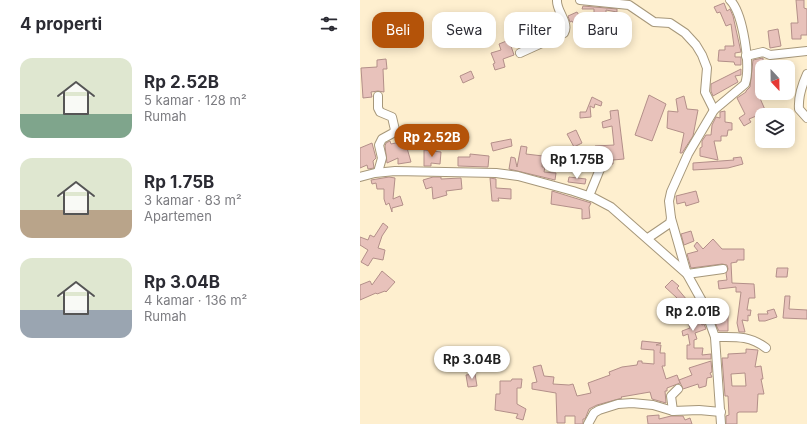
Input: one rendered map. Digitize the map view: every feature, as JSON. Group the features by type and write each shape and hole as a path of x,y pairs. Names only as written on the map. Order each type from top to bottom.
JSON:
{"street":[{"path":"520,53 564,33 566,26 556,5 556,0"},
{"path":"580,0 629,5 654,22 670,23 685,32 696,45 707,68 705,92 714,110"},
{"path":"721,424 715,337 706,310 687,274 671,218 669,201 671,192 688,154 714,110 745,84 747,73 746,56 740,21 732,1"},
{"path":"746,56 763,52 770,55 807,51"},
{"path":"807,74 800,92 798,109 807,118"},
{"path":"378,96 378,108 380,112 392,117 395,130 393,133 382,139 379,145 382,158 378,172"},
{"path":"589,196 600,169"},
{"path":"360,177 378,172 395,170 496,173 518,176 589,196 611,207 648,238 687,274"},
{"path":"648,238 668,224 671,218"},
{"path":"687,274 723,269"},
{"path":"715,337 748,338 757,341 766,348"},
{"path":"673,411 671,396 678,389"},
{"path":"588,424 594,413 599,410 618,404 632,402 653,405 673,411 699,410 721,412"}],"building":[{"path":"796,0 804,0 804,8 807,9 807,35 801,35 801,39 792,39 791,23 798,23"},
{"path":"724,3 727,11 730,9 733,16 741,52 735,53 735,57 741,57 741,65 735,65 734,62 718,61 719,50 725,50 725,46 734,46 731,24 726,26 720,12 717,13 714,7"},
{"path":"583,6 617,9 617,12 606,10 606,12 594,12 594,9 582,9"},
{"path":"573,14 573,22 572,21 570,22 568,16"},
{"path":"778,29 781,46 770,48 768,31"},
{"path":"504,42 504,48 512,48 514,55 503,59 505,67 495,70 493,64 495,63 491,53 501,50 499,44"},
{"path":"763,58 763,60 755,60 755,100 761,100 764,108 755,108 755,117 749,119 751,122 744,126 739,118 745,114 737,98 746,92 750,87 753,60"},
{"path":"386,59 387,69 383,69 384,92 371,92 372,97 363,98 361,68 377,67 377,60"},
{"path":"741,69 741,75 735,76 738,82 713,96 711,84"},
{"path":"471,71 474,78 463,83 460,76"},
{"path":"649,95 666,104 652,141 635,135"},
{"path":"684,96 687,109 698,110 693,136 682,153 680,153 684,133 667,128 668,111 678,112 676,99"},
{"path":"592,97 602,102 601,106 595,104 594,108 590,106 591,117 580,118 580,112 586,112"},
{"path":"618,110 624,159 613,160 613,164 595,164 595,146 614,145 612,126 603,128 602,122 611,119 610,111"},
{"path":"725,111 725,122 732,123 732,130 728,130 727,136 721,136 721,141 714,141 718,160 700,156 702,141 706,135 711,135 712,125 716,117 720,118 720,112"},
{"path":"576,130 582,143 574,147 567,134"},
{"path":"511,139 512,146 493,151 491,143"},
{"path":"390,141 391,144 405,141 411,162 398,164 398,158 387,163 385,146 386,143"},
{"path":"372,143 376,158 373,161 374,168 368,169 367,165 360,168 360,148"},
{"path":"521,146 527,147 526,154 543,156 542,167 545,167 544,172 556,173 555,180 509,169 511,157 515,158 517,167"},
{"path":"424,150 441,152 440,164 431,163 431,166 424,166"},
{"path":"470,154 489,156 488,167 458,166 458,157 470,157"},
{"path":"741,157 743,164 728,168 693,170 693,163 734,160 733,158"},
{"path":"389,177 395,178 393,199 400,196 403,205 392,208 392,212 389,203 386,205 384,199 384,189 377,189 376,183 372,184 371,180"},
{"path":"433,177 441,177 441,179 461,178 462,189 446,191 447,195 433,199 432,187 426,189 423,180"},
{"path":"569,177 586,179 585,184 568,182"},
{"path":"490,178 496,179 496,188 511,189 511,199 498,198 499,201 492,201"},
{"path":"552,191 591,203 589,207 590,218 582,219 582,209 551,204"},
{"path":"696,191 699,202 686,206 685,202 677,204 676,196"},
{"path":"383,223 388,227 382,236 378,248 385,250 383,260 373,258 368,266 361,262 368,250 360,245 360,237 368,240 370,235 374,237"},
{"path":"691,231 694,241 684,245 681,234"},
{"path":"713,239 722,249 744,249 744,260 737,260 737,262 731,263 732,283 754,284 755,298 749,298 747,310 751,310 750,316 748,315 748,321 742,320 745,332 739,332 737,323 741,292 736,292 736,287 719,289 718,281 727,280 727,265 722,264 691,268 687,254 698,251 694,246 697,242 703,249"},
{"path":"777,268 788,268 787,277 776,277"},
{"path":"382,271 395,282 386,292 376,293 360,300 360,285 370,281 372,285"},
{"path":"672,280 679,286 677,288 687,300 679,306 674,301 677,298 665,287"},
{"path":"785,296 790,296 789,309 807,310 807,319 783,318"},
{"path":"695,304 702,325 704,324 706,329 695,333 697,339 694,340 694,348 703,348 702,355 711,354 711,359 687,359 687,345 690,345 688,334 683,336 682,331 690,328 686,317 678,320 675,312"},
{"path":"722,307 728,307 728,331 719,331 716,325 717,319 714,319 714,309 722,309"},
{"path":"774,309 777,317 765,321 759,321 758,314 768,314 767,311"},
{"path":"642,341 661,343 656,345 661,345 660,353 665,353 665,366 662,366 666,379 677,375 680,383 667,388 667,391 665,391 666,403 652,399 650,392 621,397 622,398 597,405 589,409 585,419 583,419 583,424 575,424 575,416 565,416 565,423 557,423 556,393 532,389 532,383 537,382 533,367 541,365 544,376 554,377 553,384 573,384 577,396 591,393 588,383 610,375 609,372 622,367 637,365 638,361 642,361 642,363 654,364 654,350 641,349"},
{"path":"746,349 758,350 755,367 761,366 763,379 761,379 764,394 758,394 757,412 739,412 737,413 737,424 726,424 726,416 729,415 728,396 725,396 722,358 728,358 728,354 746,353","holes":["745,373 746,386 732,386 731,374"]},
{"path":"711,361 712,372 710,373 712,377 707,378 706,386 699,388 698,384 683,389 679,380 692,375 689,368"},
{"path":"475,374 477,386 468,387 466,375"},
{"path":"512,379 522,379 521,388 517,388 517,404 526,409 523,420 516,418 518,414 495,410 496,394 500,394 500,381 511,381"},
{"path":"659,415 659,419 671,416 683,416 685,420 690,418 692,424 648,424 647,416"}]}
